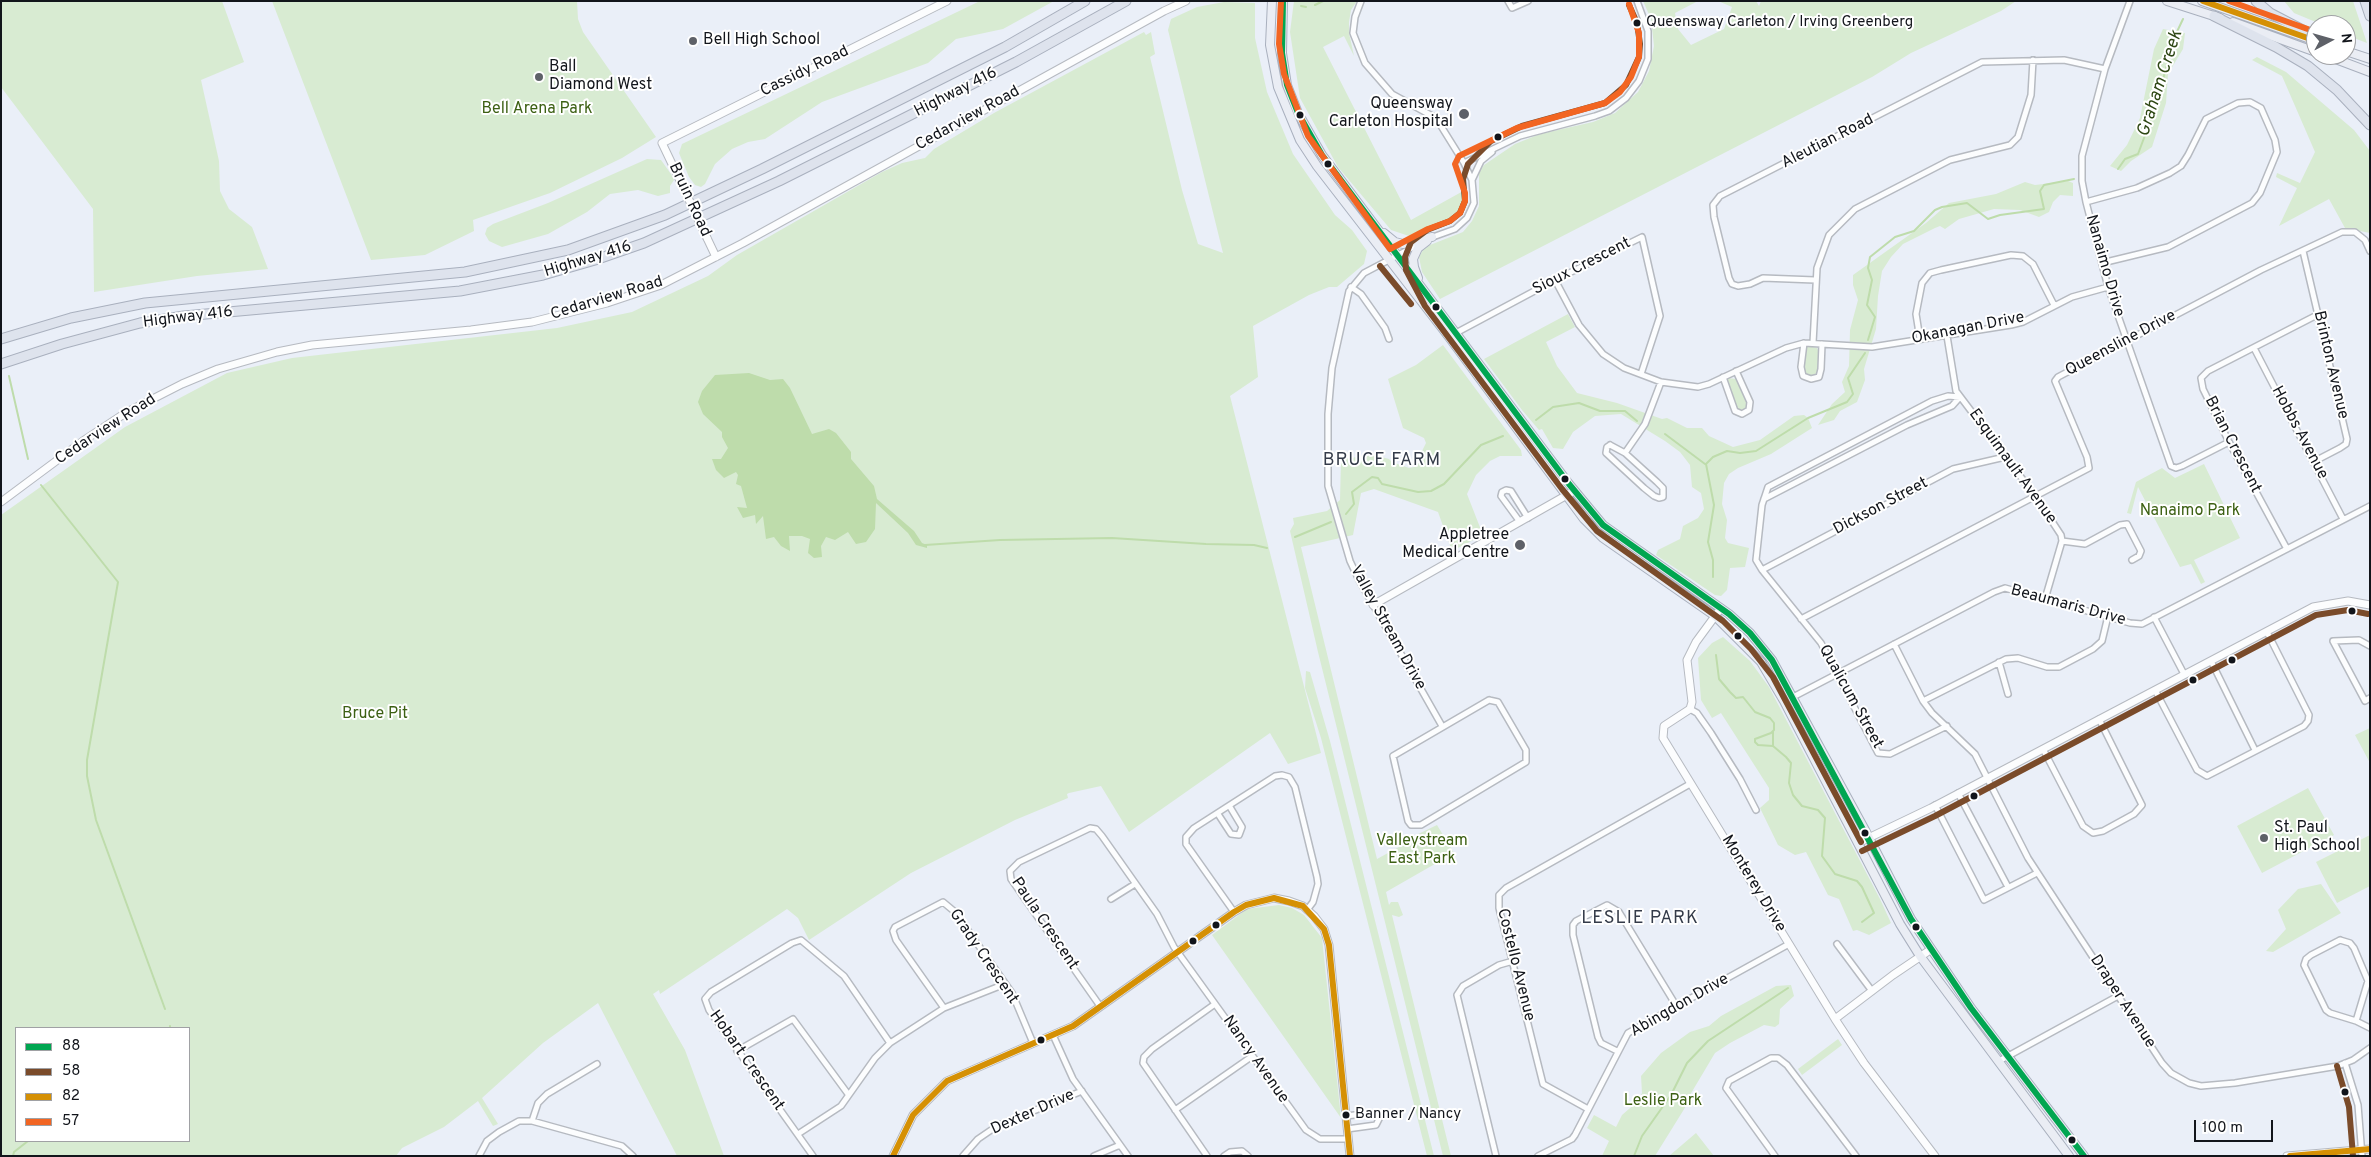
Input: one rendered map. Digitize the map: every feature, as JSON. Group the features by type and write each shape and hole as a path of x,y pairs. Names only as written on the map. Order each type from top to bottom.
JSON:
{"highway":[{"name":"Highway 416","path":"1,339 71,318 145,303 465,272 539,257 587,244 665,215 762,169 1005,47 1085,1"},
{"name":"Highway 416","path":"1,364 62,344 140,324 184,316 460,291 543,275 595,260 644,243 779,181 1016,62 1126,1"},
{"path":"2256,1 2270,13 2306,32"},
{"path":"2365,1 2370,16"},
{"path":"2214,16 2276,47 2308,66 2337,90 2370,125"}],"main road":[{"path":"1272,1 1270,46 1278,87 1300,140 1317,166 1388,260 1452,335 1574,491 1603,525 1721,608 1758,643 1780,672 1911,919 1930,950 2084,1156"},
{"path":"1283,1 1282,53 1292,99 1318,150 1428,297"},
{"path":"2167,1 2306,48"},
{"path":"2202,1 2306,37"},
{"path":"2356,54 2370,59"},
{"path":"2351,65 2370,72"},
{"path":"1367,215 1395,242 1408,244 1432,237"},
{"path":"1432,237 1418,248 1413,262 1415,272 1452,335 1566,497 1603,538 1715,616 1761,662 1900,924 1920,956 2069,1156"}],"street":[{"name":"Cassidy Road","path":"662,143 947,1"},
{"name":"Cedarview Road","path":"1,502 83,441 127,412 182,384 218,369 277,352 312,346 471,330 549,318 635,294 689,272 1164,11 1186,1"},
{"path":"1361,1 1354,17 1353,33 1365,63 1392,94 1436,118 1464,163 1472,180 1474,203 1467,218 1455,229 1432,237 1396,255 1364,273 1351,286 1362,294 1385,328 1390,339"},
{"path":"1508,1 1512,8 1528,1"},
{"path":"1464,163 1525,134 1609,111 1626,98 1639,81 1648,58 1648,31 1637,1"},
{"name":"Nanaimo Drive","path":"2130,1 2105,69 2082,156 2082,181 2086,202 2108,288 2171,466 2176,468 2182,466 2229,442"},
{"path":"1813,343 1815,280 1820,256 1829,235 1856,209 1950,160 1998,150 2010,145 2018,137 2031,96 2033,60"},
{"name":"Aleutian Road","path":"1815,280 1762,278 1750,284 1738,286 1732,284 1714,217 1713,205 1720,196 1982,62 2064,60 2105,69"},
{"path":"2086,202 2137,188 2181,166 2206,119 2238,103 2250,102 2261,108 2275,140 2277,152 2260,193 2252,203 2168,247 2102,263"},
{"name":"Bruin Road","path":"662,143 716,257"},
{"path":"1472,180 1481,162 1496,148"},
{"name":"Queensline Drive","path":"1801,619 2088,468 2087,457 2055,381 2058,377 2261,270 2342,232 2350,231 2365,240 2370,251"},
{"name":"Sioux Crescent","path":"1452,335 1555,280 1642,237 1660,316 1641,374"},
{"name":"Brinton Avenue","path":"2303,251 2347,439 2346,444 2315,461"},
{"path":"1920,339 1916,314 1922,283 1930,274 1941,270 2010,254 2023,256 2033,264 2054,305"},
{"name":"Okanagan Drive","path":"1555,280 1579,325 1594,345 1624,368 1661,382 1698,387 1786,348 1804,343 1872,347 1947,336 2023,322 2072,297 2108,288"},
{"name":"Valley Stream Drive","path":"1351,286 1343,312 1332,368 1328,414 1328,486 1350,561 1442,726"},
{"name":"Brian Crescent","path":"2286,549 2229,442 2203,389 2201,378 2208,371 2318,314"},
{"name":"Esquimault Avenue","path":"1947,336 1956,391 2036,497 2055,524 2062,541 2045,599"},
{"path":"1804,343 1801,367 1803,376 1811,379 1819,377 1822,369 1822,344"},
{"name":"Hobbs Avenue","path":"2254,348 2344,519"},
{"path":"1723,377 1735,411 1742,414 1749,410 1750,402 1736,371"},
{"path":"1625,453 1645,424 1661,382"},
{"path":"1764,499 1768,487 1932,402 1948,396 1960,397"},
{"path":"1764,499 1863,450 1907,425 1952,406 1960,397"},
{"path":"1859,440 1863,450"},
{"path":"1610,445 1614,445 1625,453 1663,488 1663,497 1654,496 1644,488 1606,453 1606,450 1610,445"},
{"name":"Dickson Street","path":"1762,570 1953,469 2005,457"},
{"path":"1520,522 1501,496 1502,492 1506,490 1512,491 1528,518"},
{"path":"1373,605 1574,491"},
{"name":"Qualicum Street","path":"1764,499 1756,560 1762,570 1822,643 1878,753 1890,754 1947,726"},
{"name":"Beaumaris Drive","path":"1793,696 2005,588 2142,624 2344,519 2369,509"},
{"path":"2062,541 2085,544 2120,525 2127,524 2140,550 2139,556 2132,560"},
{"path":"1858,843 1935,805 2184,674 2322,605 2348,601 2370,605"},
{"path":"1721,608 1696,642 1687,660 1692,702 1690,709 1697,713 1711,733 1740,779 1756,810"},
{"path":"1923,701 1999,662 2018,658 2047,667 2059,667 2093,649 2102,641 2108,616"},
{"path":"2154,617 2184,674"},
{"path":"2154,690 2196,770 2207,776 2304,726 2308,721 2309,715 2267,632"},
{"path":"2370,646 2359,640 2333,640 2365,701 2370,698"},
{"name":"Draper Avenue","path":"1894,644 1923,701 1971,750 2038,873 2166,1068 2189,1084 2202,1086 2235,1083 2345,1063 2353,1060 2370,1048"},
{"path":"2211,661 2255,750"},
{"path":"1999,662 2008,694"},
{"path":"1494,700 1498,702 1526,750 1527,759 1522,766 1416,827 1408,821 1393,756 1442,726 1484,702 1494,700"},
{"name":"Monterey Drive","path":"1690,709 1664,726 1662,732 1664,741 1835,1019 1864,1063 1935,1156"},
{"path":"2043,749 2083,826 2092,833 2103,831 2134,814 2142,805 2099,719"},
{"path":"1234,912 1186,844 1186,837 1189,832 1275,776 1284,774 1290,778 1295,787 1317,877 1318,884 1313,902 1307,910"},
{"name":"Costello Avenue","path":"1588,1109 1544,1084 1499,908 1500,893 1514,883 1690,784"},
{"path":"1958,793 2008,888"},
{"path":"1935,805 1984,900 2038,873"},
{"path":"1218,814 1231,834 1239,835 1242,827 1230,807"},
{"name":"Paula Crescent","path":"1100,1006 1011,879 1010,871 1019,862 1090,828 1096,829 1157,914 1178,952"},
{"path":"1111,899 1135,884"},
{"path":"893,1156 913,1115 942,1085 958,1074 1073,1026 1234,912 1246,905 1274,898 1289,900 1307,910 1324,929 1332,962 1350,1156"},
{"name":"Grady Crescent","path":"944,1008 896,940 893,932 895,927 943,902 955,912 1012,993 1033,1043"},
{"path":"1617,1051 1601,1043 1598,1037 1573,935 1573,925 1576,921 1607,905 1619,912 1677,1007"},
{"name":"Hobart Crescent","path":"813,1156 737,1051 709,1010 705,999 719,987 792,943 801,940 844,976 890,1043"},
{"path":"2356,1021 2368,981 2354,948 2350,943 2340,940 2311,954 2304,965 2326,1010 2370,1028"},
{"name":"Abingdon Drive","path":"1538,1156 1572,1139 1628,1033 1789,944"},
{"path":"1837,944 1872,991"},
{"path":"1835,1019 1930,950"},
{"name":"Nancy Avenue","path":"1178,952 1251,1057 1306,1130 1320,1139 1348,1139"},
{"path":"1496,1156 1457,995 1463,986 1499,965 1513,961"},
{"path":"798,1134 841,1106 848,1094 890,1043 944,1008 1005,984"},
{"path":"1999,1060 2118,996"},
{"path":"1207,1156 1143,1063 1144,1057 1152,1048 1215,1004"},
{"path":"737,1051 793,1019 848,1094"},
{"path":"1052,1034 1063,1060 1082,1091 1128,1156"},
{"path":"1175,1110 1251,1057"},
{"path":"1775,1156 1726,1088 1729,1081 1772,1058 1778,1058 1787,1066 1856,1156"},
{"path":"2345,1063 2358,1104 2361,1153"},
{"path":"532,1121 538,1103 547,1094 597,1064"},
{"name":"Dexter Drive","path":"963,1156 978,1139 996,1126 1082,1091"},
{"path":"1346,1116 1372,1113 1376,1114 1379,1119 1376,1125 1373,1126 1347,1129"},
{"path":"479,1156 491,1137 511,1124 532,1121 622,1146 633,1156"},
{"path":"1094,1156 1120,1145"},
{"path":"2287,1156 2361,1153 2370,1149"},
{"path":"1224,1156 1230,1152 1242,1151 1248,1156"}],"green space":[{"path":"1,1 222,1 244,62 201,80 219,161 220,191 229,209 252,227 268,269 197,276 94,292 93,209 1,87"},
{"name":"Bell Arena Park","path":"272,1 577,1 578,19 583,32 656,137 622,158 550,193 473,220 474,231 425,255 371,260"},
{"path":"980,1 1054,1 1003,29 956,39 928,63 822,102 765,139 748,142 732,149 715,164 705,184 701,187 695,185 689,177 679,153 682,144"},
{"path":"1294,1 1357,1 1351,10 1349,22 1349,33 1354,56 1344,36 1323,47 1411,220 1465,190 1465,206 1453,223 1412,237 1391,230 1338,167 1300,98 1290,32"},
{"path":"1643,1 1698,1 1675,13 1678,29 1691,45 1724,29 1732,7 1718,1 1756,1 1759,6 1761,1 2016,1 2001,11 1911,53 1872,77 1440,299 1422,272 1419,257 1423,250 1430,245 1463,232 1472,221 1479,206 1479,173 1484,165 1515,144 1540,134 1593,122 1615,113 1638,92 1649,71 1654,46 1651,19"},
{"path":"2284,1 2353,1 2367,43 2356,39 2356,15 2306,15 2306,18 2294,13"},
{"name":"Bruce Pit","path":"1224,2 1255,3 1255,38 1267,92 1293,154 1335,215 1352,230 1367,251 1364,264 1337,287 1329,287 1309,295 1253,326 1258,377 1230,396 1321,753 1288,764 1270,733 1129,832 1101,786 1069,793 1067,794 1068,798 1015,820 911,873 809,940 798,918 787,909 660,994 659,990 653,994 685,1050 724,1156 677,1156 598,1003 543,1043 482,1098 498,1124 493,1126 478,1101 444,1127 402,1148 396,1156 1,1156 1,515 125,427 227,373 292,358 557,328 632,312 708,276 737,255 882,172 902,163 925,158 934,149 994,113 1144,32 1146,35 1151,32 1155,54 1150,57 1182,190 1198,244 1223,253 1168,30 1171,19 1197,7"},
{"path":"2163,29 2185,33 2183,49 2168,74 2166,103 2152,147 2131,161 2121,171 2110,166 2127,145 2140,118 2154,49"},
{"path":"2257,57 2286,72 2354,130 2370,151 2370,233 2345,228 2329,199 2279,226 2297,188 2276,177 2277,173 2300,183 2315,152 2282,76 2252,60"},
{"path":"647,159 661,160 671,174 674,180 670,186 670,193 658,196 638,190 610,194 587,212 548,234 502,247 489,241 485,234 487,228 493,224 548,203"},
{"path":"2068,181 2073,183 2073,196 2060,195 2053,202 2049,212 2039,217 2020,210 1994,209 1959,219 1945,229 1940,226 1903,244 1882,271 1876,329 1864,369 1865,380 1857,402 1840,411 1834,420 1818,425 1832,404 1845,392 1842,382 1849,366 1850,330 1858,300 1853,285 1853,275 1926,223 1949,203 1996,194 2025,182 2035,185"},
{"path":"1568,314 1575,327 1546,342 1557,366 1577,393 1617,403 1662,419 1667,418 1687,428 1702,428 1709,436 1733,447 1760,440 1794,416 1804,415 1808,418 1812,428 1771,454 1738,468 1729,474 1724,483 1722,504 1727,520 1725,538 1728,543 1749,548 1745,567 1730,568 1727,590 1721,596 1715,595 1656,555 1658,550 1680,539 1683,526 1698,518 1704,509 1701,493 1692,487 1690,465 1680,452 1621,414 1595,416 1573,432 1563,449 1553,448 1542,429 1539,430 1522,410 1484,359"},
{"name":"Valleystream East Park","path":"1443,345 1521,450 1522,456 1500,456 1490,461 1476,475 1467,494 1483,535 1452,551 1438,512 1374,489 1361,493 1353,535 1301,547 1377,859 1410,841 1414,836 1437,825 1454,853 1386,892 1389,905 1391,902 1398,902 1403,915 1399,917 1392,915 1451,1156 1443,1156 1318,652 1290,531 1294,524 1293,518 1327,511 1340,500 1341,459 1374,455 1409,468 1414,467 1426,443 1424,438 1403,428 1388,379 1416,365"},
{"path":"1808,346 1817,348 1819,352 1818,373 1810,377 1803,373 1805,350"},
{"path":"1728,378 1736,379 1749,404 1744,412 1737,410 1727,383"},
{"name":"Nanaimo Park","path":"2204,464 2240,538 2194,560 2205,582 2201,584 2191,564 2180,567 2138,487 2131,514 2127,513 2136,482 2162,468 2175,478"},
{"path":"1723,637 1750,661 1769,687 1880,899 1891,923 1869,935 1857,930 1853,931 1839,899 1828,895 1806,852 1795,855 1778,845 1760,808 1769,800 1769,788 1721,713 1712,718 1701,700 1698,658 1712,643"},
{"path":"1306,671 1310,672 1330,741 1434,1156 1427,1156 1321,738 1305,688"},
{"path":"2370,728 2370,763 2355,735"},
{"path":"2308,788 2334,835 2262,873 2237,826"},
{"path":"2370,835 2370,886 2337,903 2316,862"},
{"path":"2321,884 2341,913 2273,952 2266,951 2286,929 2278,910 2298,889"},
{"path":"1279,905 1292,908 1304,915 1322,938 1341,1118 1212,935 1247,909"},
{"name":"Leslie Park","path":"1791,985 1794,996 1780,1009 1779,1024 1775,1027 1764,1025 1715,1053 1690,1095 1691,1098 1655,1156 1602,1156 1609,1141 1587,1128 1594,1115 1616,1127 1622,1115 1637,1102 1642,1093 1641,1076 1661,1053 1690,1032 1709,1026 1721,1016 1776,986"},
{"path":"1838,1039 1842,1045 1802,1075 1798,1069"},
{"path":"1696,1133 1714,1156 1669,1156"}],"shaded area":[{"path":"749,373 770,380 783,379 790,388 812,434 829,429 836,433 851,452 851,459 874,486 877,499 914,531 922,543 927,545 927,548 916,545 908,533 876,503 875,529 866,542 856,544 848,532 835,540 826,537 821,546 822,557 814,558 808,553 810,539 802,536 789,536 790,551 781,546 774,537 766,539 763,516 756,524 755,515 743,518 737,507 747,508 741,486 736,484 738,475 736,472 724,478 716,470 712,459 721,459 728,448 722,437 722,432 703,414 698,402 702,391 715,375"}],"waterway":[{"path":"1315,5 1323,1"},
{"path":"1301,6 1306,7"},
{"name":"Graham Creek","path":"2118,169 2125,159 2138,154 2156,106 2174,38 2183,19"},
{"name":"Graham Creek","path":"1868,340 1875,317 1867,305 1872,280 1868,268 1870,257 1895,237 1914,231 1935,210 1942,207 1967,203 1988,219 2000,215 2044,209 2040,191 2044,185 2074,179"},
{"name":"Graham Creek","path":"1713,577 1713,560 1708,542 1714,505 1706,464 1713,457 1727,451 1740,453 1756,451 1808,418 1847,402 1853,394 1848,378 1865,353"},
{"path":"9,376 28,459"},
{"path":"1536,420 1553,407 1579,403 1600,411 1625,411 1637,421"},
{"path":"1665,434 1705,464"},
{"path":"1346,514 1354,504 1352,492 1372,477 1378,478 1382,484 1418,492 1431,491 1444,484 1481,445 1503,436"},
{"path":"41,485 118,582 87,760 87,776 96,820 165,1009"},
{"path":"1295,537 1331,522"},
{"path":"925,545 1000,540 1112,538 1254,545 1267,548"},
{"name":"Graham Creek","path":"1716,655 1719,679 1730,692 1736,698 1743,697 1755,712 1770,718 1774,723 1774,730 1755,739 1755,742 1758,745 1773,746 1786,757 1791,763 1789,783 1793,795 1802,806 1818,810 1825,818 1822,856 1835,874 1857,881 1862,887 1874,913 1862,922"},
{"name":"Graham Creek","path":"1773,731 1773,746"},
{"name":"Graham Creek","path":"1634,1156 1642,1136 1671,1095 1687,1063 1708,1041 1788,988"},
{"path":"13,1156 14,1152 27,1142"}],"transit line":[{"name":"57","path":"1281,1 1279,44 1284,74 1308,136 1390,249 1428,229 1450,221 1460,213 1465,201 1465,193 1455,164 1459,156 1517,128 1605,103 1620,92 1631,77 1639,57 1639,33 1629,4"},
{"name":"88","path":"1283,1 1282,53 1287,85 1298,113 1322,155 1569,484 1603,525 1729,614 1750,633 1772,660 1911,919 1971,1008 2084,1156"},
{"name":"82","path":"2203,1 2306,37"},
{"name":"57","path":"2229,1 2306,28"},
{"name":"58","path":"1629,5 1637,23 1640,44 1639,57 1626,85 1605,103 1522,126 1491,141 1468,164 1463,179 1465,201 1460,213 1450,221 1427,230 1411,242 1405,257 1406,270 1425,306 1562,489 1597,531 1723,621 1751,649 1773,677 1861,842"},
{"name":"58","path":"1380,266 1411,304"},
{"name":"58","path":"1862,851 1935,816 2316,615 2348,610 2368,614"},
{"name":"82","path":"893,1156 913,1115 947,1081 1073,1026 1234,912 1246,905 1274,898 1303,906 1324,929 1329,945 1350,1156"},
{"name":"58","path":"2337,1066 2349,1107 2353,1156"},
{"name":"82","path":"2290,1156 2370,1149"}],"place":[{"name":"Queensway Carleton / Irving Greenberg","path":"1637,23"},
{"name":"Bell High School","path":"693,41"},
{"name":"Ball Diamond West","path":"539,77"},
{"name":"Queensway Carleton Hospital","path":"1464,114"},
{"name":"Appletree Medical Centre","path":"1520,545"},
{"name":"St. Paul High School","path":"2264,838"},
{"name":"Banner / Nancy","path":"1346,1115"}],"district":[{"name":"BRUCE FARM","path":"1382,461"},
{"name":"LESLIE PARK","path":"1640,919"}]}
